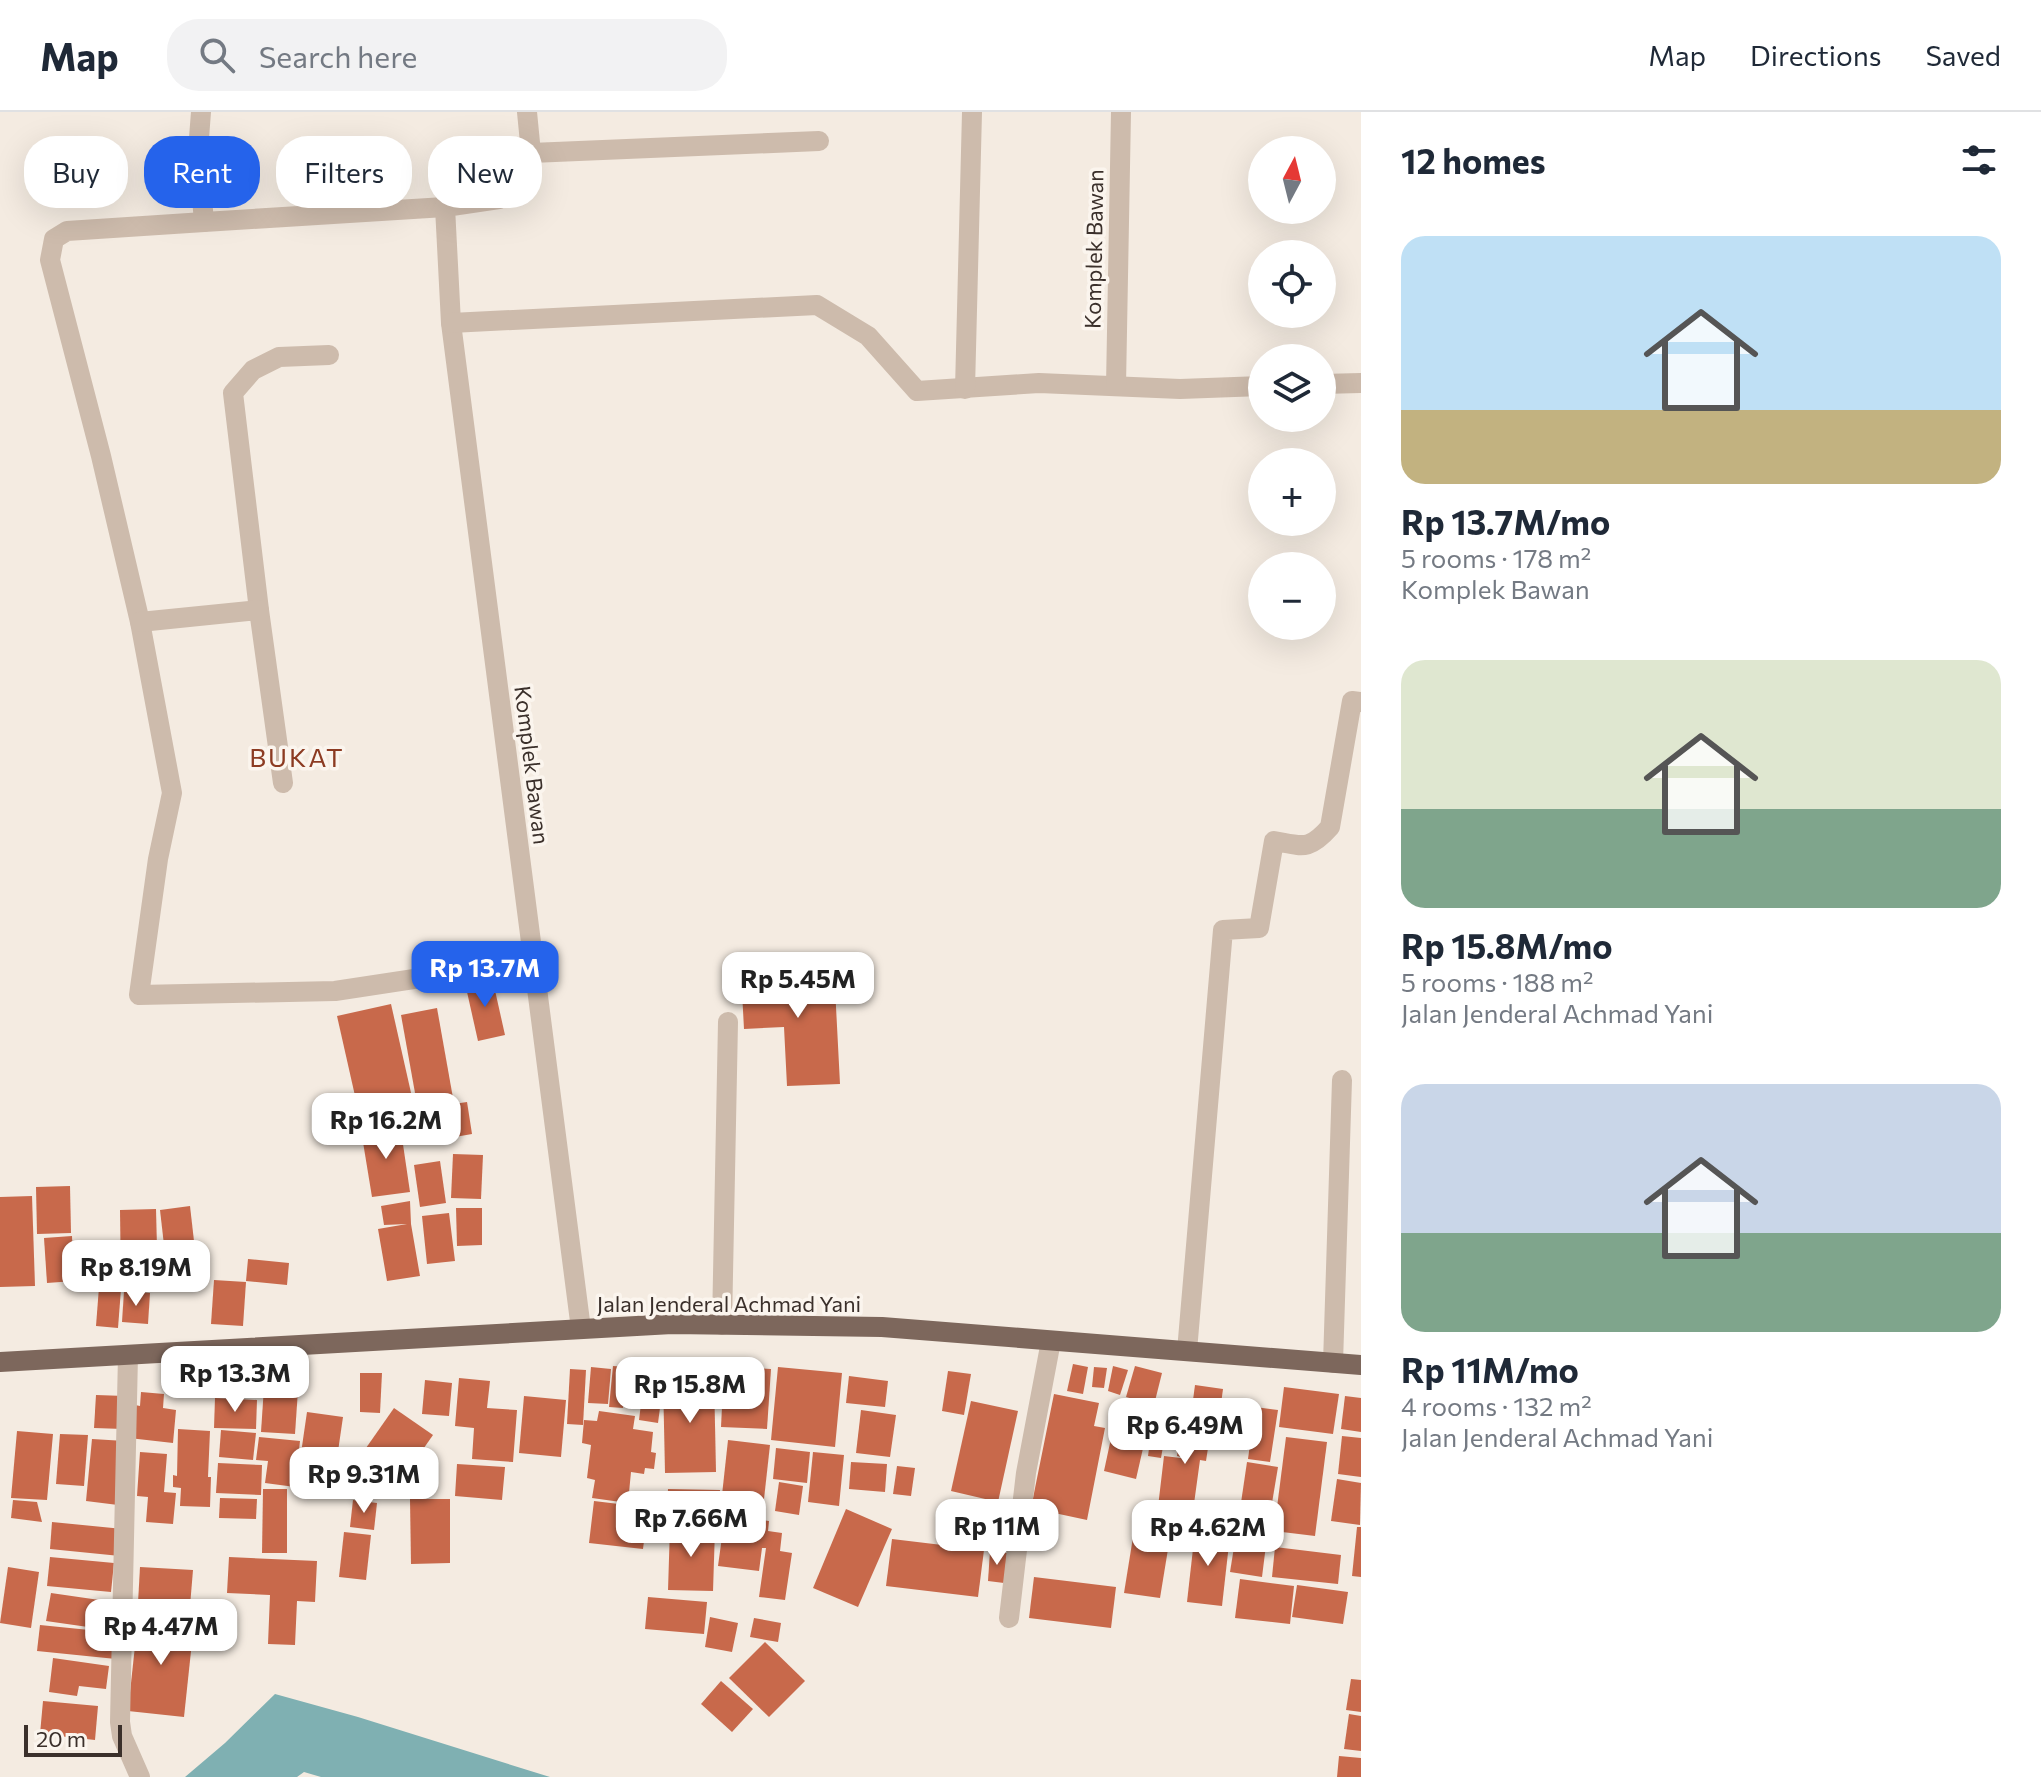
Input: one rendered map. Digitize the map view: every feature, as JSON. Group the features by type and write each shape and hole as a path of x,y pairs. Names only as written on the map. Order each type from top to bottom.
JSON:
{"main road":[{"name":"Jalan Jenderal Achmad Yani","path":"0,1362 672,1324 882,1327 1361,1365"}],"street":[{"path":"201,112 198,151 204,222"},
{"path":"527,112 529,136"},
{"path":"965,389 972,112"},
{"name":"Komplek Bawan","path":"1116,386 1121,112"},
{"path":"542,153 819,141"},
{"path":"429,208 67,231 54,239 50,260 140,622 172,793 158,859 139,995 335,991 533,961"},
{"name":"Komplek Bawan","path":"445,208 451,323 581,1329"},
{"path":"451,323 817,305 868,336 917,391 1039,383 1180,389 1248,387"},
{"path":"283,783 233,393 253,370 279,357 329,355"},
{"path":"1336,384 1361,383"},
{"path":"140,622 259,610"},
{"path":"1187,1351 1223,930 1259,928 1274,841 1305,846 1318,841 1330,827 1356,701"},
{"path":"722,1325 728,1022"},
{"path":"1333,1363 1342,1080"},
{"path":"1009,1618 1026,1473 1051,1341"},
{"path":"128,1355 120,1722 122,1736 140,1777"}],"water":[{"path":"275,1694 550,1777 321,1777 304,1772 297,1777 185,1777"}],"building":[{"path":"834,968 840,1084 787,1086 784,1027 744,1029 741,973"},
{"path":"492,977 505,1035 478,1041 465,983"},
{"path":"391,1004 414,1106 360,1118 337,1016"},
{"path":"437,1008 453,1098 417,1104 401,1015"},
{"path":"467,1102 472,1134 432,1141 427,1108"},
{"path":"400,1124 410,1192 372,1197 361,1130"},
{"path":"453,1154 483,1155 481,1199 451,1198"},
{"path":"440,1161 446,1203 420,1207 414,1165"},
{"path":"70,1186 71,1233 37,1234 36,1187"},
{"path":"32,1196 35,1286 0,1287 0,1197"},
{"path":"410,1201 420,1276 387,1281 378,1229 407,1224 384,1225 381,1206"},
{"path":"190,1206 198,1276 168,1280 160,1210"},
{"path":"456,1208 482,1208 482,1245 457,1246"},
{"path":"156,1209 158,1286 121,1286 120,1210"},
{"path":"449,1213 455,1261 427,1264 422,1216"},
{"path":"72,1236 74,1281 47,1283 44,1238"},
{"path":"248,1259 289,1263 287,1285 246,1281"},
{"path":"214,1280 246,1282 243,1326 211,1324"},
{"path":"99,1287 121,1289 118,1328 96,1326"},
{"path":"124,1291 150,1293 148,1324 122,1322"},
{"path":"630,1363 655,1366 651,1399 661,1400 658,1423 639,1420 641,1404 625,1402"},
{"path":"1073,1364 1088,1367 1083,1394 1067,1391"},
{"path":"613,1366 627,1367 623,1408 609,1407"},
{"path":"1113,1366 1128,1370 1120,1395 1108,1391"},
{"path":"1135,1366 1162,1373 1154,1405 1126,1397"},
{"path":"591,1367 611,1369 608,1404 588,1403"},
{"path":"724,1367 771,1369 767,1429 721,1427"},
{"path":"778,1367 842,1373 835,1447 771,1440"},
{"path":"1094,1367 1107,1368 1104,1388 1092,1387"},
{"path":"570,1369 586,1370 583,1425 567,1424"},
{"path":"948,1371 971,1374 964,1415 942,1411"},
{"path":"360,1373 382,1373 380,1413 360,1412"},
{"path":"849,1376 888,1381 885,1407 846,1403"},
{"path":"714,1377 716,1472 665,1473 663,1378"},
{"path":"459,1378 490,1381 487,1408 517,1410 513,1462 472,1459 474,1428 455,1426"},
{"path":"425,1380 452,1383 449,1416 422,1414"},
{"path":"1195,1385 1223,1389 1219,1419 1191,1415"},
{"path":"264,1387 298,1390 295,1434 261,1432"},
{"path":"1284,1387 1339,1394 1333,1434 1279,1427"},
{"path":"141,1392 164,1394 163,1408 176,1410 173,1443 129,1438 130,1404 140,1406"},
{"path":"1054,1394 1099,1403 1094,1426 1105,1428 1087,1520 1031,1508"},
{"path":"96,1395 125,1396 123,1429 94,1428"},
{"path":"524,1396 566,1400 561,1457 519,1453"},
{"path":"1345,1396 1361,1398 1361,1432 1341,1429"},
{"path":"215,1398 257,1400 256,1429 214,1428"},
{"path":"971,1401 1018,1411 998,1502 951,1491"},
{"path":"1119,1401 1152,1409 1136,1479 1104,1471"},
{"path":"1223,1403 1249,1406 1244,1447 1218,1443"},
{"path":"1255,1407 1278,1410 1270,1462 1248,1459"},
{"path":"394,1408 433,1435 405,1475 366,1448"},
{"path":"861,1410 896,1415 890,1457 856,1453"},
{"path":"599,1411 635,1416 633,1429 653,1432 651,1452 656,1453 654,1469 645,1468 644,1474 631,1472 628,1503 592,1498 595,1480 587,1478 591,1445 582,1443 584,1420 597,1421"},
{"path":"1154,1411 1175,1414 1172,1436 1165,1435 1161,1458 1148,1456"},
{"path":"307,1412 343,1417 335,1472 299,1467"},
{"path":"1182,1418 1212,1422 1206,1461 1200,1460 1193,1511 1158,1507 1164,1456 1189,1459 1177,1456"},
{"path":"178,1429 210,1431 210,1507 180,1506 181,1488 173,1487 173,1475 177,1476"},
{"path":"221,1430 256,1433 253,1460 219,1457"},
{"path":"17,1431 53,1434 47,1500 11,1498"},
{"path":"60,1434 88,1435 84,1486 56,1484"},
{"path":"1342,1436 1361,1438 1361,1477 1338,1474"},
{"path":"259,1437 300,1441 295,1487 265,1483 268,1461 256,1460"},
{"path":"1286,1437 1327,1442 1315,1536 1274,1531"},
{"path":"92,1439 125,1441 118,1505 86,1501"},
{"path":"728,1440 770,1445 764,1499 722,1495"},
{"path":"776,1448 810,1452 807,1483 773,1479"},
{"path":"140,1452 167,1454 164,1492 176,1493 173,1524 146,1522 148,1497 137,1496"},
{"path":"813,1452 844,1455 839,1506 808,1502"},
{"path":"345,1460 371,1463 368,1498 342,1496"},
{"path":"851,1462 887,1464 885,1492 849,1489"},
{"path":"1247,1462 1278,1467 1268,1527 1238,1523"},
{"path":"218,1463 262,1465 261,1495 216,1493"},
{"path":"457,1464 505,1467 502,1500 455,1496"},
{"path":"897,1466 915,1468 911,1496 893,1494"},
{"path":"1337,1479 1361,1483 1360,1525 1331,1521"},
{"path":"779,1482 803,1486 799,1515 775,1511"},
{"path":"263,1489 287,1489 287,1553 262,1553"},
{"path":"668,1489 720,1490 719,1517 667,1515"},
{"path":"220,1498 257,1499 256,1519 219,1518"},
{"path":"410,1499 450,1499 450,1563 411,1564"},
{"path":"13,1500 37,1502 42,1522 11,1518"},
{"path":"353,1500 377,1503 374,1530 350,1527"},
{"path":"594,1501 627,1505 626,1515 647,1518 643,1549 589,1543"},
{"path":"846,1509 892,1529 858,1607 813,1588"},
{"path":"725,1515 769,1521 768,1531 782,1533 780,1551 792,1553 785,1600 759,1597 766,1548 762,1548 759,1571 718,1566"},
{"path":"52,1522 123,1529 120,1556 50,1549"},
{"path":"670,1527 715,1529 713,1591 668,1590"},
{"path":"1357,1527 1361,1527 1361,1577 1352,1576"},
{"path":"1134,1531 1170,1537 1160,1598 1124,1593"},
{"path":"1195,1531 1230,1535 1222,1606 1187,1602"},
{"path":"344,1532 371,1535 366,1580 339,1577"},
{"path":"892,1539 984,1550 978,1597 886,1586"},
{"path":"1235,1541 1266,1545 1262,1577 1230,1572"},
{"path":"1275,1547 1341,1555 1338,1584 1272,1577"},
{"path":"990,1551 1007,1553 1004,1583 988,1581"},
{"path":"50,1557 114,1563 111,1592 47,1586"},
{"path":"229,1557 317,1561 315,1602 297,1601 295,1645 268,1644 270,1595 227,1593"},
{"path":"8,1567 39,1572 31,1628 0,1623"},
{"path":"140,1567 193,1570 190,1606 138,1603"},
{"path":"1034,1577 1116,1587 1111,1628 1029,1618"},
{"path":"1240,1579 1294,1586 1290,1624 1235,1618"},
{"path":"1297,1585 1348,1592 1343,1624 1292,1617"},
{"path":"51,1593 120,1603 116,1631 46,1621"},
{"path":"648,1597 707,1602 704,1634 645,1629"},
{"path":"710,1617 738,1623 732,1652 705,1647"},
{"path":"138,1618 194,1623 184,1717 128,1711"},
{"path":"754,1618 781,1623 778,1642 750,1637"},
{"path":"40,1625 119,1633 116,1659 37,1651"},
{"path":"765,1642 805,1681 769,1717 729,1678"},
{"path":"53,1658 109,1666 106,1689 79,1686 77,1696 49,1692"},
{"path":"1351,1679 1361,1680 1361,1712 1346,1710"},
{"path":"721,1681 753,1709 732,1732 701,1704"},
{"path":"43,1701 98,1706 95,1740 40,1734"},
{"path":"1349,1714 1361,1716 1361,1751 1344,1749"},
{"path":"1339,1756 1361,1758 1361,1777 1337,1777"}],"district":[{"name":"BUKAT","path":"297,758"}]}
